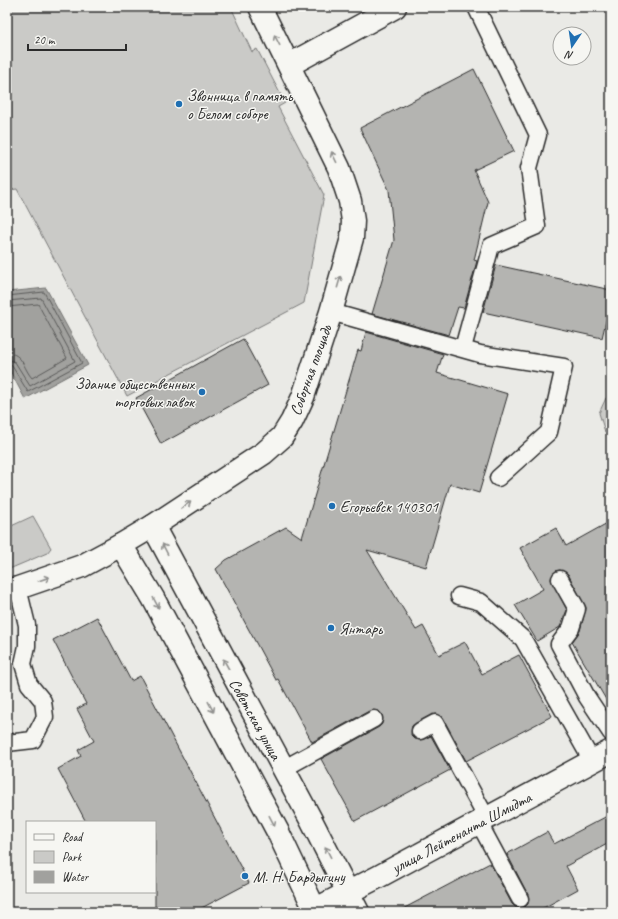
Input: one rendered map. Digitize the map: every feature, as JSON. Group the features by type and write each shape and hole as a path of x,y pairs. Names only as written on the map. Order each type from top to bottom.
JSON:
{"main road":[{"name":"Соборная площадь","path":"12,589 82,566 121,545 153,526 264,453 282,437 292,421 303,397 331,312 352,238 353,221 350,201 339,168 260,7"},
{"path":"289,65 395,7"},
{"name":"Советская улица","path":"153,526 353,902"},
{"name":"Советская улица","path":"121,545 153,598 271,818 314,911"},
{"name":"улица Лейтенанта Шмидта","path":"314,911 353,902 483,821 602,756"}],"lane":[{"path":"463,348 491,246 537,226 529,168 538,135 476,7"},
{"path":"331,312 480,354 564,367 548,432 498,478"},
{"path":"560,579 577,609 571,628 559,644 587,697 611,733"},
{"path":"7,742 33,740 45,717 43,701 29,684 23,664 27,625 12,589"},
{"path":"459,596 481,602 523,639 602,756"},
{"path":"283,769 374,719"},
{"path":"420,731 435,724 520,899"}],"green space":[{"path":"7,7 231,7 252,52 257,49 285,103 278,107 324,195 304,303 127,396 17,189 9,190 7,172"},
{"path":"611,397 611,431 605,432 599,413 606,398"},
{"path":"33,516 51,548 47,553 7,570 7,528"}],"water":[{"path":"46,288 88,365 25,399 7,365 7,292"}],"building":[{"path":"474,69 514,151 474,170 488,202 474,260 477,261 464,308 458,307 449,335 372,314 394,240 389,190 360,128"},
{"path":"496,265 611,290 611,299 602,338 483,312"},
{"path":"366,332 443,354 437,373 508,394 479,493 450,484 426,567 367,550 416,630 423,626 439,655 465,642 482,674 519,655 552,716 466,761 443,718 436,714 431,715 412,726 411,735 415,739 420,740 431,736 450,770 355,821 321,759 379,727 382,724 382,715 379,711 369,711 312,742 278,679 276,680 216,569 226,560 286,527 302,538 358,350 361,351"},
{"name":"Здание общественных торговых лавок","path":"243,339 268,385 161,444 136,398"},
{"path":"611,521 611,708 572,642 580,631 586,608 568,574 560,570 556,571 551,579 567,610 560,627 537,641 515,605 543,589 520,548 556,528 566,546"},
{"path":"97,617 131,681 140,676 249,883 194,912 155,912 156,821 85,821 58,769 81,756 78,750 94,741 77,709 86,704 53,640"},
{"path":"611,814 611,842 566,866 578,889 536,912 397,912 490,863 512,904 515,907 524,908 528,904 528,895 507,854 547,832 554,844"}],"place":[{"name":"Звонница в память о Белом соборе","path":"179,104"},
{"name":"Здание общественных торговых лавок","path":"202,392"},
{"name":"Егорьевск 140301","path":"332,506"},
{"name":"Янтарь","path":"331,628"},
{"name":"М. Н. Бардыгину","path":"245,876"}]}
